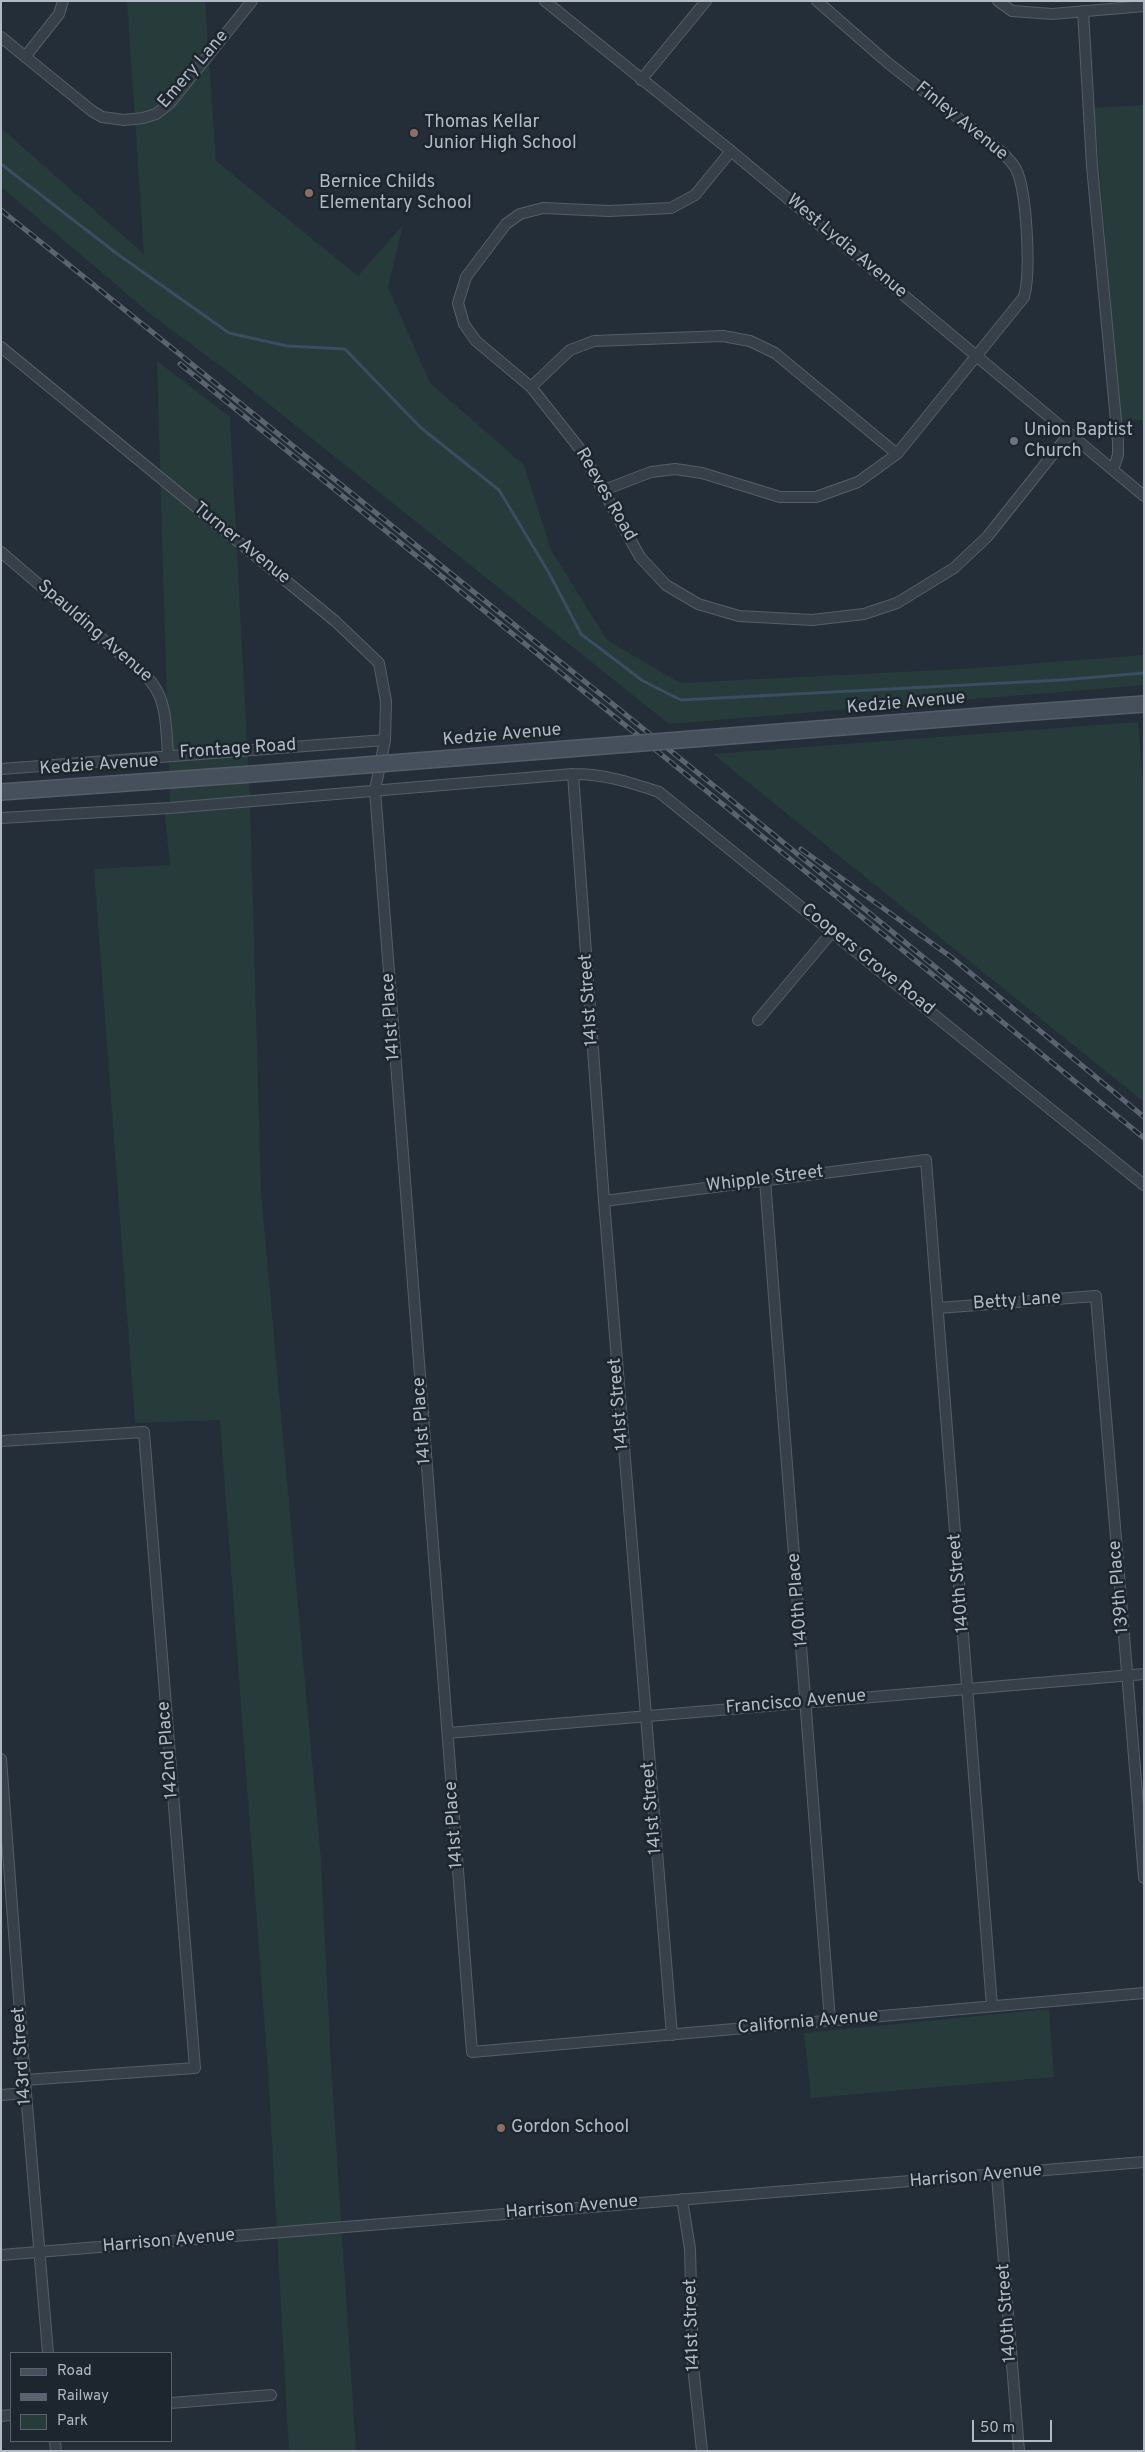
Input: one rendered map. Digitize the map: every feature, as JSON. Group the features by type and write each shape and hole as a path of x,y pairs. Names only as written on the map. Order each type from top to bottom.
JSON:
{"main road":[{"name":"Kedzie Avenue","path":"1,792 1144,704"}],"street":[{"path":"26,57 59,14 63,1"},
{"name":"Emery Lane","path":"1,37 102,117 124,120 143,118 156,114 170,103 252,1"},
{"name":"West Lydia Avenue","path":"545,1 641,80 731,150 1144,496"},
{"path":"641,80 706,1"},
{"name":"Finley Avenue","path":"604,490 651,472 675,469 702,473 780,497 816,497 858,482 897,454 1021,304 1026,289 1028,272 1022,195 1015,167 1003,153 888,63 817,1"},
{"path":"998,1 1012,11 1052,14 1144,6"},
{"path":"1083,11 1092,166 1118,442 1118,455 1113,470"},
{"name":"Reeves Road","path":"731,150 695,195 671,208 608,211 543,208 520,214 506,224 466,278 458,303 464,324 476,340 531,387 580,449 640,557 666,584 698,604 740,616 812,620 864,614 897,603 954,568 986,537 1069,434"},
{"path":"531,387 570,350 594,341 723,336 750,341 775,353 897,454"},
{"name":"Turner Avenue","path":"1,347 334,620 379,663 386,700 385,740 375,790"},
{"name":"Spaulding Avenue","path":"1,552 128,660 144,671 162,698 168,755"},
{"name":"Frontage Road","path":"1,769 385,740"},
{"name":"Coopers Grove Road","path":"1,818 170,808 573,774 599,774 619,778 659,792 1144,1185"},
{"name":"141st Street","path":"573,774 604,1201 672,2035"},
{"name":"141st Place","path":"375,790 472,2052"},
{"path":"758,1020 832,932"},
{"name":"Whipple Street","path":"604,1201 926,1160"},
{"name":"140th Street","path":"926,1160 969,1689 992,2006"},
{"name":"140th Place","path":"765,1180 807,1702 830,2021"},
{"name":"Betty Lane","path":"938,1308 1096,1296"},
{"name":"139th Place","path":"1096,1296 1144,1878"},
{"name":"142nd Place","path":"1,1441 144,1432 195,2068 25,2080"},
{"name":"Francisco Avenue","path":"448,1733 1144,1674"},
{"name":"143rd Street","path":"1,1759 6,1890 41,2252 48,2352"},
{"name":"California Avenue","path":"472,2052 1144,1993"},
{"path":"1,2095 26,2093"},
{"name":"Harrison Avenue","path":"1,2255 682,2199 997,2176 1144,2162"},
{"name":"140th Street","path":"997,2176 1019,2451"},
{"name":"141st Street","path":"682,2199 690,2249 693,2366 702,2451"},
{"path":"172,2403 271,2395"}],"green space":[{"path":"127,1 205,1 216,161 358,276 403,225 388,287 430,383 524,465 551,550 607,640 680,683 962,669 1144,655 1144,685 669,724 230,373 153,316 1,187 1,128 144,254"},
{"path":"1144,105 1144,420 1121,421 1094,108"},
{"path":"157,361 230,417 250,801 261,1192 321,1860 331,2065 356,2451 289,2451 268,2071 220,1420 135,1423 94,869 170,865 164,808 170,807"},
{"path":"1138,722 1144,796 1144,1102 713,754"},
{"path":"1049,2009 1054,2077 811,2098 804,2033"}],"waterway":[{"path":"1,164 116,253 229,333 287,346 345,349 420,427 499,490 549,573 581,634 643,681 681,700 1061,680 1144,673"}],"railway":[{"path":"1,210 729,798 1144,1138"},
{"path":"180,364 980,1013"},
{"path":"801,849 951,957 1144,1117"}],"place":[{"name":"Thomas Kellar Junior High School","path":"414,133"},
{"name":"Bernice Childs Elementary School","path":"309,193"},
{"name":"Union Baptist Church","path":"1014,441"},
{"name":"Gordon School","path":"501,2128"}]}
